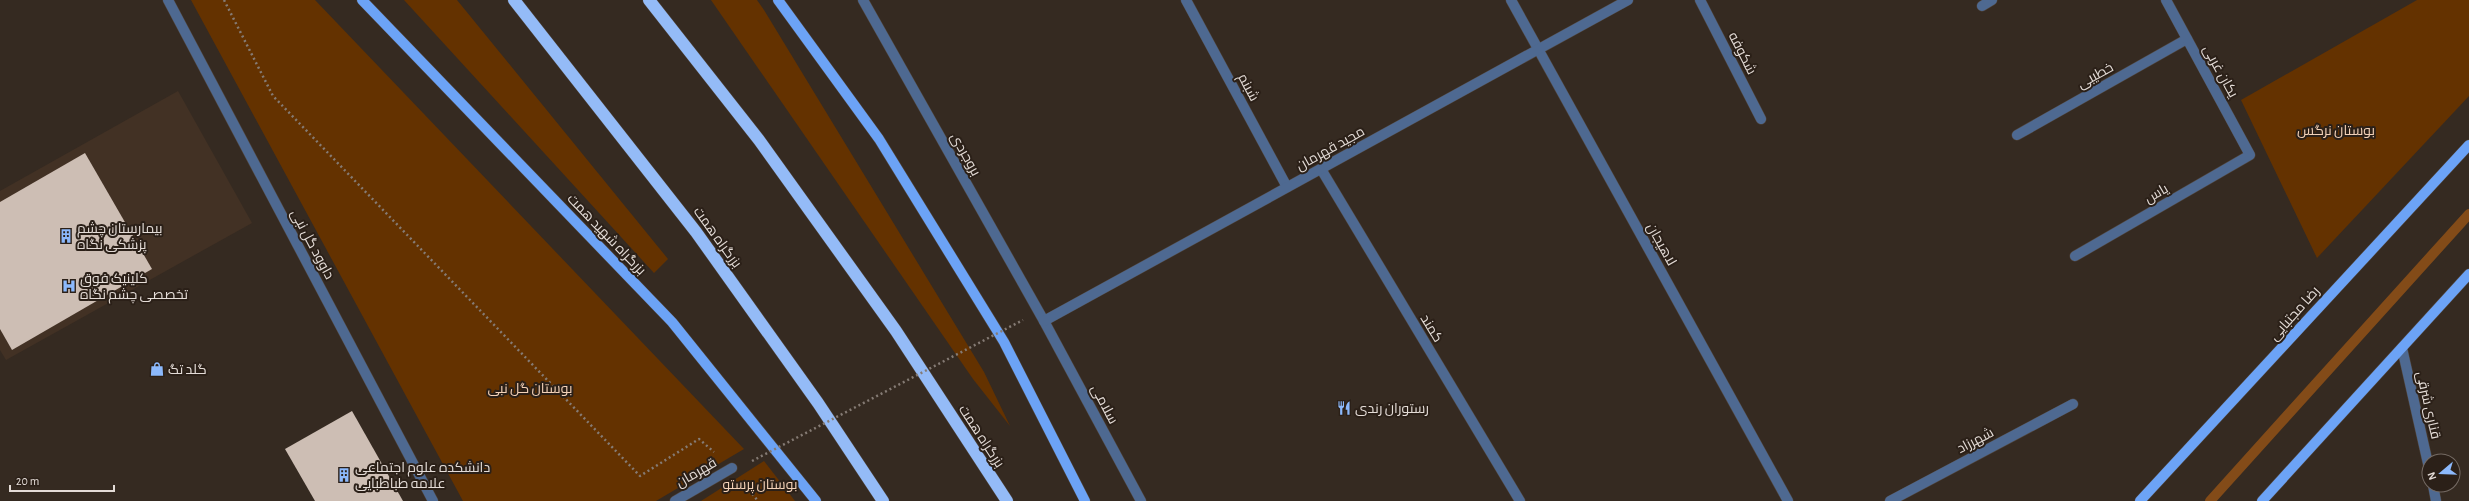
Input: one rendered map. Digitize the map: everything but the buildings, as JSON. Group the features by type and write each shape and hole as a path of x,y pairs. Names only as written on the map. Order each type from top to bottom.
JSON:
{"highway":[{"name":"بزرگراه همت","path":"514,0 696,232 818,403 883,501"},
{"name":"بزرگراه همت","path":"649,0 759,140 896,331 1007,501"}],"main road":[{"name":"بزرگراه شهید همت","path":"362,0 672,322 816,501"},
{"path":"778,0 879,139 1004,342 1085,501"},
{"name":"رضا مجتبایی","path":"2140,501 2469,145"},
{"path":"2262,501 2469,274"}],"street":[{"name":"داوود گل نبی","path":"168,0 433,501"},
{"name":"بروجردی","path":"863,0 1044,321"},
{"name":"شبنم","path":"1186,0 1287,187"},
{"name":"لاهیجان","path":"1511,0 1788,501"},
{"name":"مجید قهرمان","path":"1044,321 1628,0"},
{"name":"شکوفه","path":"1700,0 1762,118"},
{"path":"1982,6 1992,0"},
{"name":"یکان غربی","path":"2166,0 2250,155"},
{"name":"خطیبی","path":"2017,135 2187,39"},
{"name":"یاس","path":"2075,256 2250,155"},
{"name":"کمند","path":"1321,169 1520,501"},
{"name":"سلامی","path":"1044,321 1141,501"},
{"name":"قناری شرقی","path":"2402,348 2426,453"},
{"name":"شهرزاد","path":"1890,501 2073,404"},
{"name":"قهرمان","path":"675,501 732,468"}],"path":[{"path":"224,0 273,96 640,476 699,440 732,468"},
{"path":"752,461 1023,320"}],"shaded area":[{"name":"کلینیک فوق تخصصی چشم نگاه","path":"178,91 252,223 6,360 0,350 0,191"}],"green space":[{"name":"بوستان گل نبی","path":"191,0 315,0 744,449 656,501 463,501"},
{"path":"404,0 457,0 668,259 654,273"},
{"path":"711,0 757,0 984,372 1010,426 973,379"},
{"name":"بوستان نرگس","path":"2417,0 2469,0 2469,96 2317,258 2241,100"},
{"name":"بوستان پرستو","path":"764,461 795,501 701,501"}],"waterway":[{"path":"2210,501 2469,214"}],"place":[{"name":"بیمارستان چشم پزشکی نگاه","path":"66,236"},
{"name":"کلینیک فوق تخصصی چشم نگاه","path":"69,286"},
{"name":"گلد تگ","path":"157,369"},
{"name":"رستوران رندی","path":"1344,408"},
{"name":"دانشکده علوم اجتماعی علامه طباطبایی","path":"344,475"}]}
